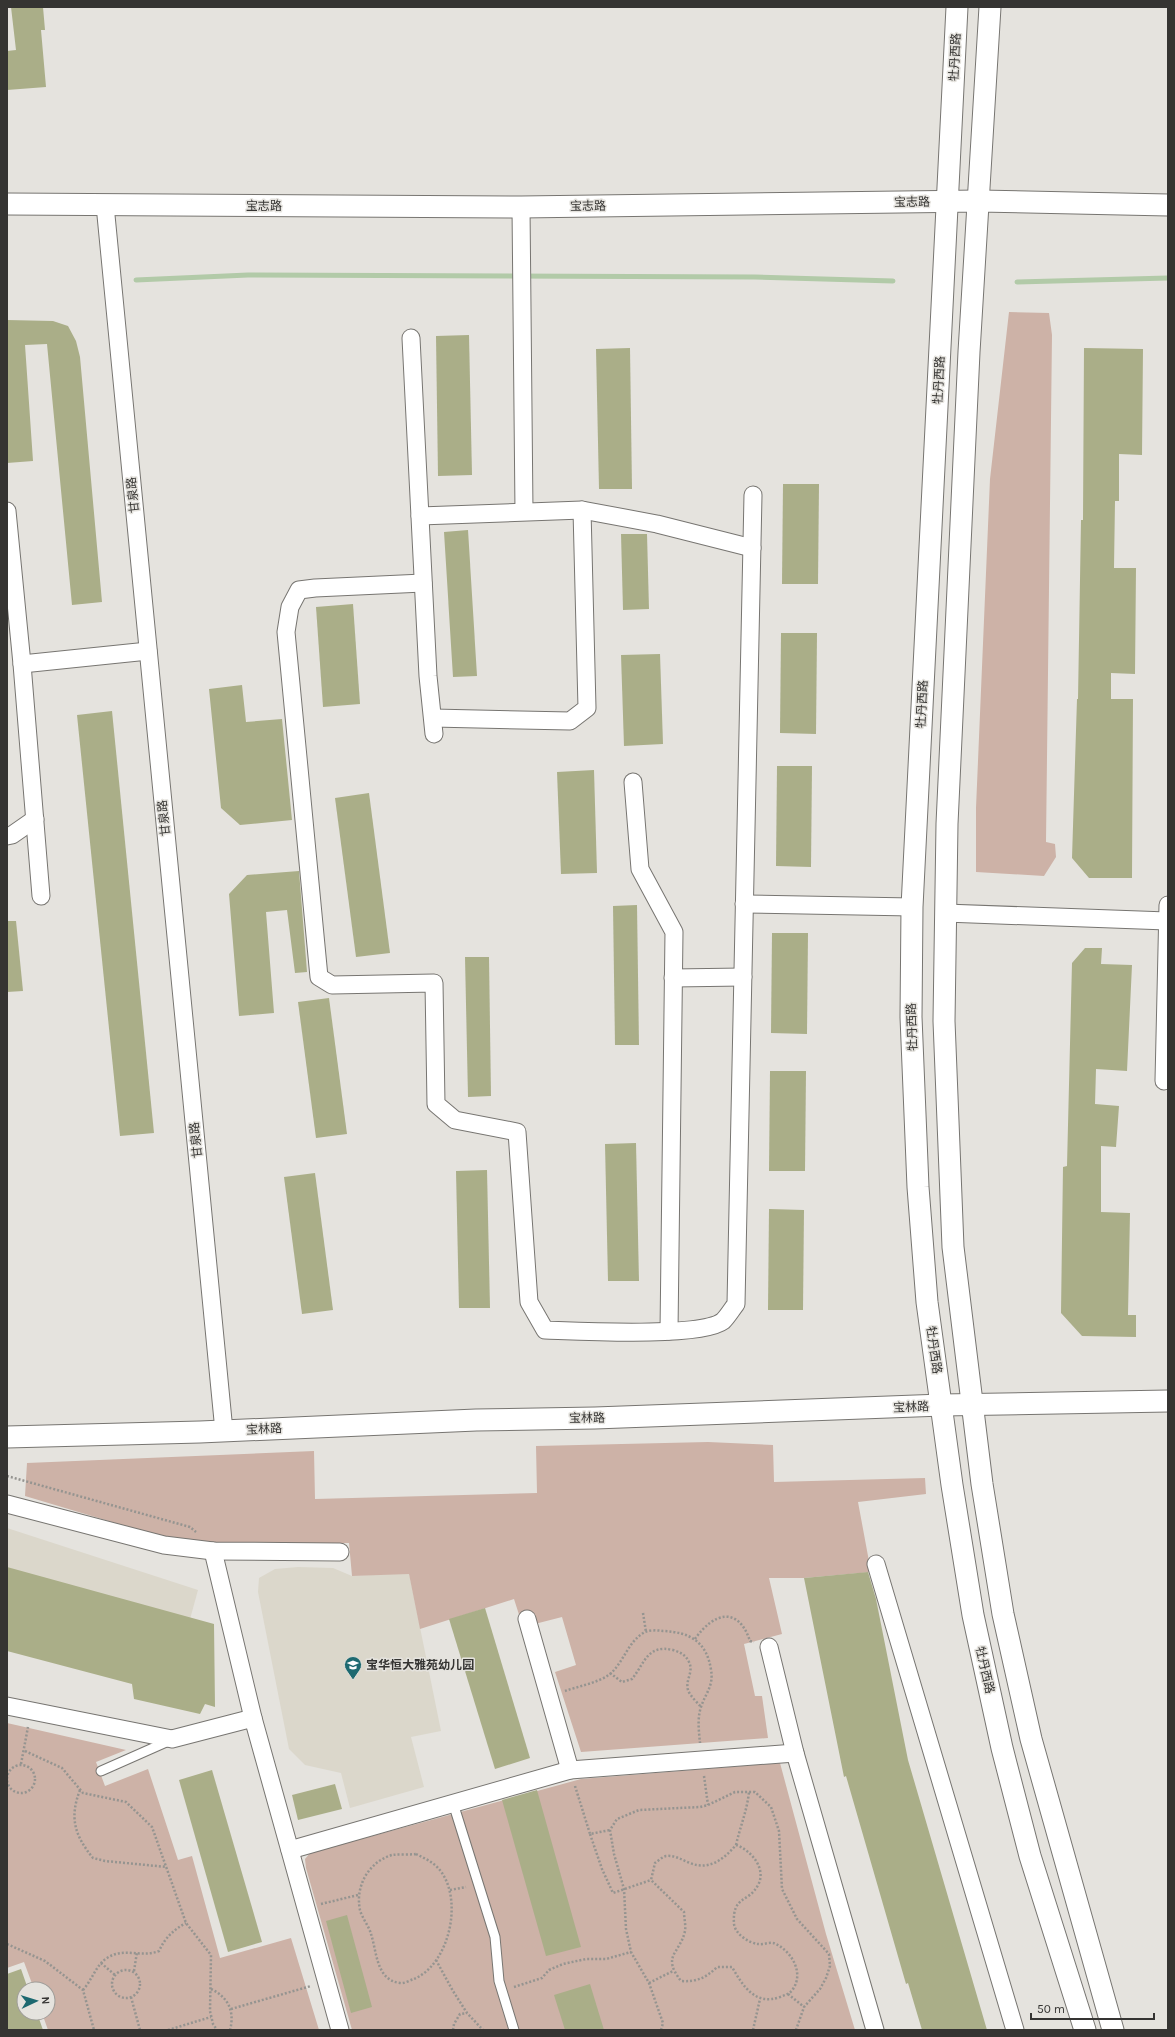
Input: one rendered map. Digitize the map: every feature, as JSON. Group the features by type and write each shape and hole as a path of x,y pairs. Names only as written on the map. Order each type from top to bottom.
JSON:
{"street":[{"name":"牡丹西路","path":"957,7 912,907 911,1016 918,1186 927,1302 973,1616 1002,1748 1030,1856 1085,2030"},
{"path":"990,7 968,360 947,816 944,1021 954,1247 971,1405 1003,1614 1029,1731 1113,2030"},
{"name":"宝志路","path":"7,204 521,207 979,201 1168,205"},
{"name":"甘泉路","path":"105,204 224,1431"},
{"path":"521,207 524,511"},
{"path":"411,338 428,676 434,726 570,722 586,708 582,510"},
{"path":"423,583 299,590 290,607 286,632 320,977 332,986 434,983 436,1104 455,1120 516,1132 529,1302 545,1330 601,1333 704,1329 722,1321 736,1304 753,495"},
{"path":"420,516 582,510 657,524 752,548"},
{"path":"7,511 22,664 41,896"},
{"path":"22,664 148,651"},
{"path":"633,782 640,869 674,932 669,1331"},
{"path":"7,836 12,835 35,818"},
{"path":"744,904 912,907"},
{"path":"946,913 1167,913 1164,1081"},
{"path":"673,978 743,977"},
{"name":"宝林路","path":"7,1437 224,1431 476,1420 595,1418 942,1405 1168,1401"},
{"path":"7,1504 164,1545 213,1551 340,1552"},
{"path":"213,1551 253,1718 340,2030"},
{"path":"876,1564 1015,2030"},
{"path":"527,1619 570,1770"},
{"path":"768,1647 795,1754 875,2030"},
{"path":"7,1706 117,1729 174,1739 253,1718"},
{"path":"290,1850 453,1802 570,1770 795,1754"}],"lane":[{"path":"101,1771 174,1739"},
{"path":"453,1802 495,1938 499,1980 514,2030"}],"path":[{"path":"7,1476 190,1527 203,1536 213,1551"},
{"path":"644,1613 646,1632"},
{"path":"695,1639 710,1621 716,1618 731,1617 739,1621 747,1631 750,1641 768,1647"},
{"path":"549,1696 601,1679 610,1673 634,1642 646,1632 676,1631 695,1639 704,1649 711,1671 710,1689 701,1707 699,1724 701,1760 708,1805"},
{"path":"610,1673 622,1682 632,1679 644,1658 655,1650 668,1649 681,1652 690,1662 691,1672 688,1682 688,1689 701,1707"},
{"path":"21,1764 25,1751 31,1711"},
{"path":"25,1751 62,1768 83,1793 126,1802 152,1827 186,1923 211,1955 211,2017 217,2030"},
{"path":"21,1764 30,1767 34,1776 34,1784 28,1791 20,1793 13,1790 8,1784 7,1775 12,1768 21,1764"},
{"path":"570,1770 602,1869 613,1893 651,1880"},
{"path":"80,1790 75,1803 77,1835 94,1858 105,1861 167,1867"},
{"path":"662,2030 662,2023 649,1983 631,1952 626,1929 624,1889 614,1854 610,1830 617,1818 639,1810 708,1805 735,1792 755,1792 771,1807 779,1831 782,1889 797,1919 829,1954 830,1966 826,1978 820,1989 804,2007 796,2030"},
{"path":"651,1880 655,1863 665,1856 680,1858 691,1864 704,1866 724,1858 736,1845 747,1812 749,1792"},
{"path":"590,1834 610,1830"},
{"path":"651,1880 684,1912 685,1930 672,1956 673,1971 681,1981 693,1982 708,1976 717,1967 732,1967 743,1985 760,1999 773,2000 788,1994 793,1990 797,1980 797,1966 786,1950 775,1943 759,1945 745,1939 734,1927 733,1914 738,1902 758,1885 760,1874 752,1856 744,1848 736,1845"},
{"path":"416,1854 428,1859 439,1869 450,1890 452,1904 447,1940 436,1960 423,1975 401,1984 390,1980 381,1971 371,1934 360,1911 358,1895 363,1880 370,1869 382,1860 393,1855 416,1854"},
{"path":"306,1908 358,1895"},
{"path":"83,1990 90,1983 100,1963 108,1957 121,1952 153,1954 159,1951 164,1940 175,1929 186,1923"},
{"path":"7,1944 45,1961 83,1990 94,2030"},
{"path":"134,1971 137,1952"},
{"path":"502,1991 542,1978 549,1970 563,1964 586,1959 606,1959 631,1952"},
{"path":"436,1960 467,2013 483,2030"},
{"path":"100,1963 115,1976"},
{"path":"126,1969 134,1971 139,1977 140,1986 137,1992 131,1997 118,1996 114,1992 113,1983 115,1976 119,1971 126,1969"},
{"path":"649,1983 673,1971"},
{"path":"231,2009 327,1982"},
{"path":"211,1989 226,1999 231,2009 232,2018 230,2030"},
{"path":"788,1994 804,2007"},
{"path":"131,1997 140,2030"},
{"path":"753,2030 760,1999"},
{"path":"453,2030 454,2024 460,2014 467,2013"},
{"path":"168,2030 211,2017"}],"shaded area":[{"path":"1009,312 1049,313 1052,335 1046,842 1055,844 1056,857 1044,876 976,872 976,808 990,479"},
{"path":"708,1442 773,1445 774,1482 925,1478 926,1494 858,1502 871,1572 804,1578 769,1578 782,1634 744,1644 755,1696 762,1696 768,1738 581,1752 555,1672 576,1665 562,1617 523,1627 514,1599 420,1629 409,1574 352,1576 349,1543 197,1543 152,1534 25,1496 27,1463 314,1451 315,1499 537,1493 536,1446"},
{"path":"7,1528 198,1590 178,1663 7,1606"},
{"name":"宝华恒大雅苑幼儿园","path":"298,1567 333,1568 352,1576 409,1573 441,1731 411,1737 424,1787 350,1808 341,1773 305,1765 289,1749 258,1592 259,1578 275,1569"},
{"path":"7,1723 126,1750 96,1762 105,1786 148,1769 178,1860 192,1856 220,1958 291,1938 319,2030 48,2030 45,2021 56,2021 56,1981 31,1981 24,1962 7,1968"},
{"path":"780,1763 826,1934 855,2030 352,2030 306,1868 305,1859 310,1853 581,1779"}],"building":[{"path":"11,7 43,7 45,30 41,30 46,87 7,90 7,51 16,50"},
{"path":"7,320 53,321 68,326 76,341 80,357 102,602 72,605 47,344 25,345 33,461 7,463"},
{"path":"469,335 472,475 438,476 436,336"},
{"path":"630,348 632,489 599,489 596,349"},
{"path":"1084,348 1143,349 1142,455 1119,454 1119,501 1115,501 1114,568 1136,568 1135,674 1111,673 1111,699 1133,699 1132,878 1089,878 1072,858 1078,699 1081,520 1083,520"},
{"path":"783,484 819,484 818,584 782,584"},
{"path":"468,530 477,676 453,677 444,532"},
{"path":"621,534 647,534 649,609 623,610"},
{"path":"353,604 360,704 323,707 316,607"},
{"path":"781,633 817,633 816,734 780,733"},
{"path":"660,654 663,744 624,746 621,655"},
{"path":"242,685 246,722 282,719 292,820 240,825 221,808 209,689"},
{"path":"112,711 154,1133 120,1136 77,715"},
{"path":"777,766 812,766 811,867 776,866"},
{"path":"594,770 597,873 561,874 557,772"},
{"path":"369,793 390,953 356,957 335,798"},
{"path":"299,871 307,972 295,973 287,910 266,912 274,1013 239,1016 229,894 247,875"},
{"path":"637,905 639,1045 615,1045 613,906"},
{"path":"7,921 16,921 23,991 7,992"},
{"path":"772,933 808,933 807,1034 771,1033"},
{"path":"1085,948 1102,948 1101,964 1132,965 1127,1071 1096,1069 1095,1104 1119,1106 1116,1147 1101,1146 1101,1212 1130,1213 1128,1315 1136,1315 1136,1337 1082,1336 1061,1313 1063,1167 1067,1166 1072,963"},
{"path":"465,957 489,957 491,1096 468,1097"},
{"path":"329,998 347,1134 316,1138 298,1002"},
{"path":"770,1071 806,1071 805,1171 769,1171"},
{"path":"636,1143 639,1281 608,1281 605,1144"},
{"path":"487,1170 490,1308 459,1308 456,1171"},
{"path":"315,1173 333,1310 302,1314 284,1177"},
{"path":"769,1209 804,1210 803,1310 768,1310"},
{"path":"7,1567 214,1624 215,1707 205,1704 200,1714 134,1699 132,1684 7,1651"},
{"path":"868,1572 876,1599 908,1760 987,2030 922,2030 908,1983 906,1984 846,1776 844,1777 804,1578"},
{"path":"485,1608 530,1758 495,1769 449,1619"},
{"path":"212,1770 262,1942 228,1952 179,1780"},
{"path":"335,1784 342,1809 298,1820 292,1795"},
{"path":"537,1790 581,1947 546,1956 502,1800"},
{"path":"347,1915 372,2007 351,2013 326,1921"},
{"path":"21,1969 25,1981 16,1981 16,2021 40,2021 43,2030 7,2030 7,1974"},
{"path":"590,1984 604,2030 565,2030 554,1995"}],"waterway":[{"path":"136,280 248,275 755,277 893,281"},
{"path":"1017,282 1168,278"}],"place":[{"name":"宝华恒大雅苑幼儿园","path":"353,1680"}]}
